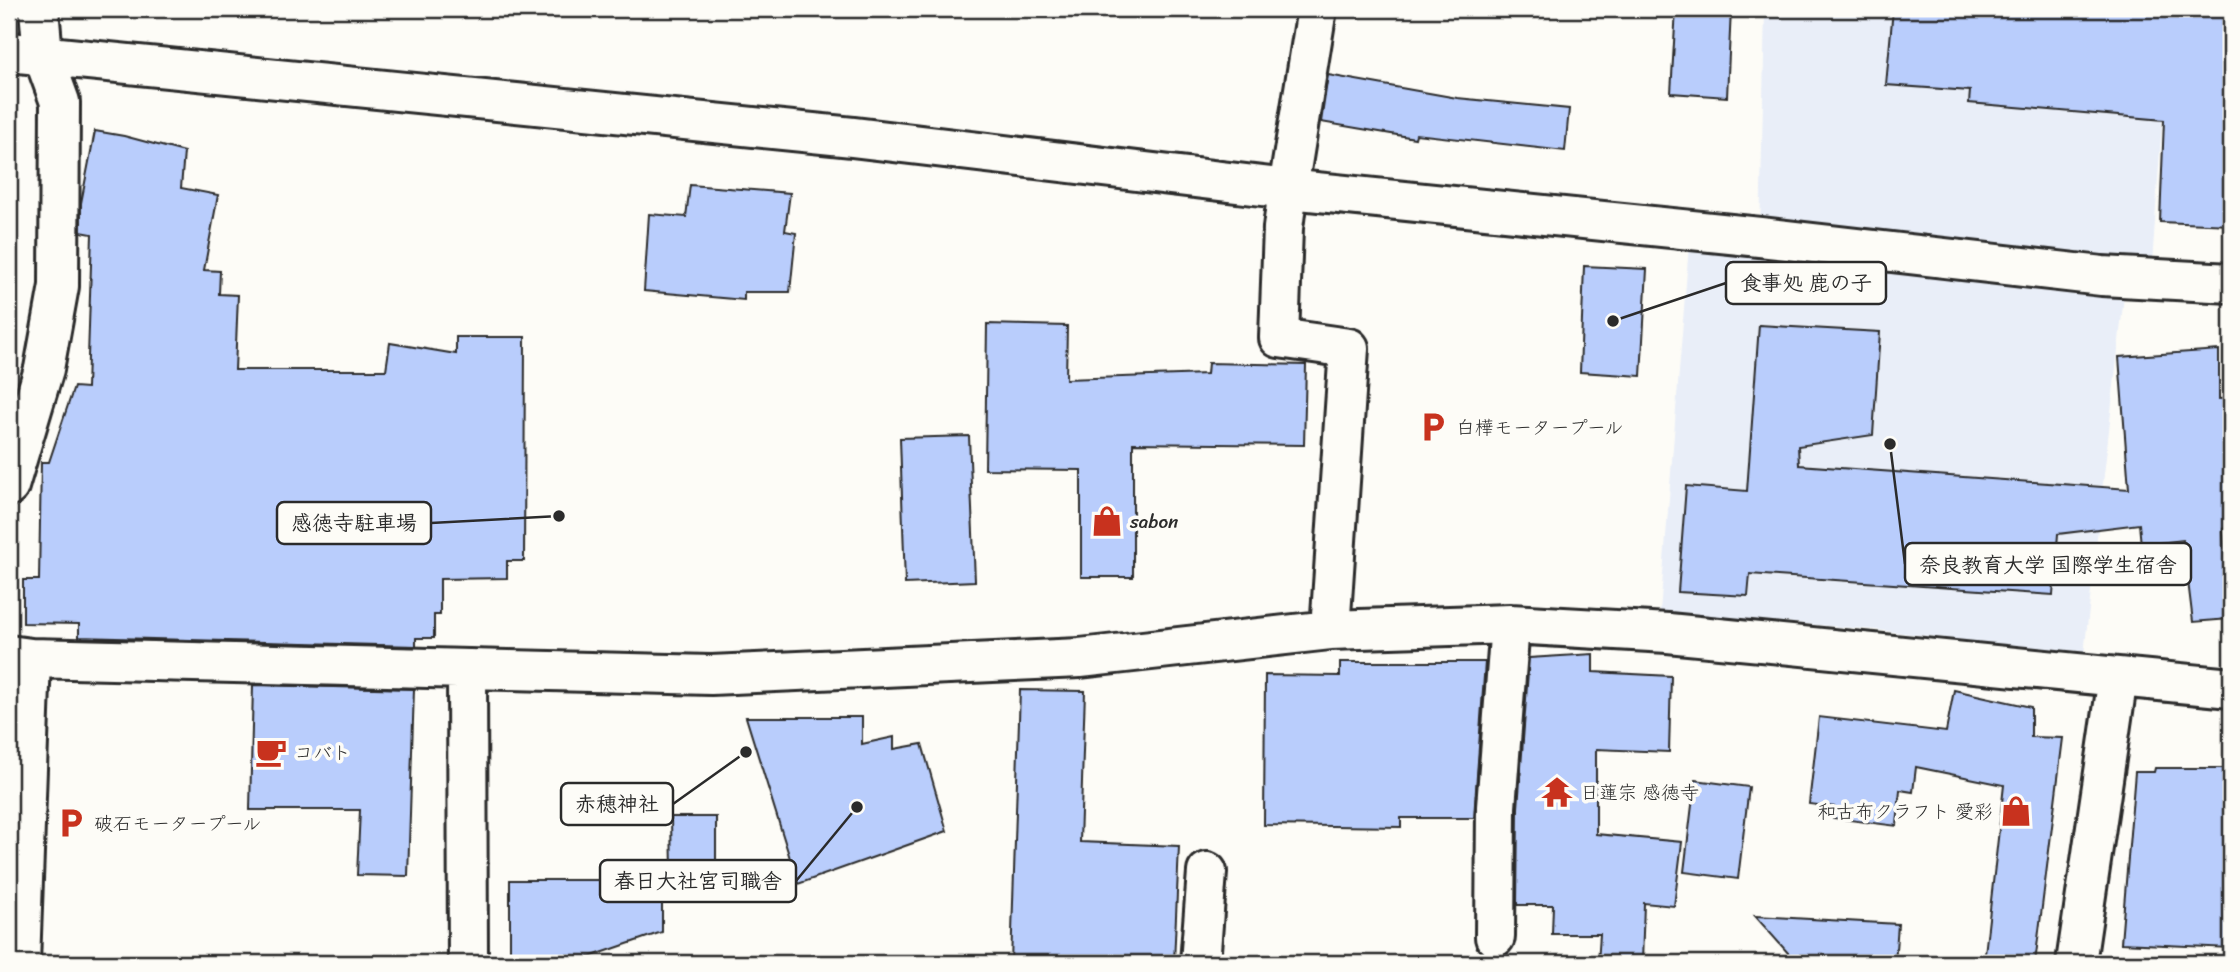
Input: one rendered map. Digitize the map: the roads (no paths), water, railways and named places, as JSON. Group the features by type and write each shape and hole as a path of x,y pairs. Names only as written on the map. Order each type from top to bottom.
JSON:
{"street":[{"path":"26,53 39,9"},
{"path":"1317,9 1283,228 1279,338 1349,348 1330,630"},
{"path":"26,53 853,137 1288,189 1760,237 2102,276 2231,283"},
{"path":"9,486 44,369 59,286 60,102 26,53"},
{"path":"1494,937 1496,807 1510,624"},
{"path":"20,963 20,656 711,675 1080,658 1330,630 1510,624 1668,633 2231,688"},
{"path":"467,669 468,963"},
{"path":"2076,963 2118,677"},
{"path":"1200,963 1207,872"}],"place":[{"name":"食事処 鹿の子","path":"1613,321"},
{"name":"白樺モータープール","path":"1433,427"},
{"name":"奈良教育大学 国際学生宿舎","path":"1890,444"},
{"name":"感徳寺駐車場","path":"559,516"},
{"name":"sabon","path":"1107,521"},
{"name":"コバト","path":"271,752"},
{"name":"赤穂神社","path":"746,752"},
{"name":"日蓮宗 感徳寺","path":"1557,792"},
{"name":"春日大社宮司職舎","path":"857,807"},
{"name":"和古布クラフト 愛彩","path":"2016,811"},
{"name":"破石モータープール","path":"71,823"}]}
